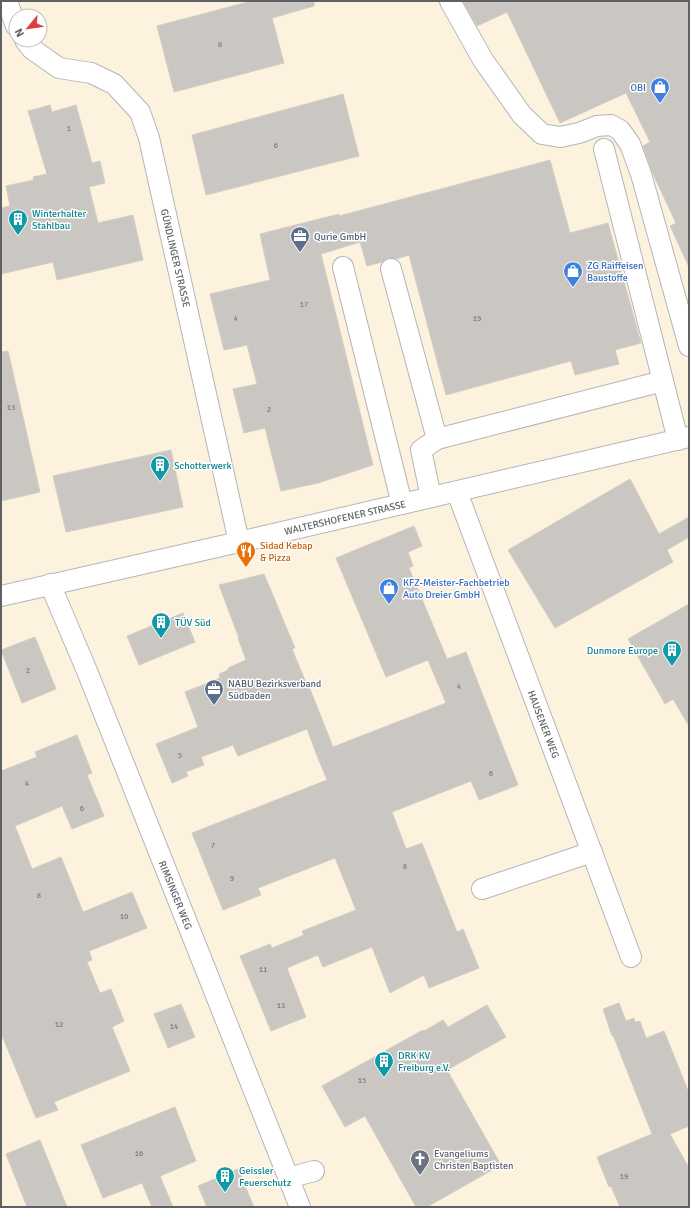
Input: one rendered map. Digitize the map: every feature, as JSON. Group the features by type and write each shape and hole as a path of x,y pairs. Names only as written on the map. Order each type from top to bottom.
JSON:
{"street":[{"path":"450,1 482,60 522,115 542,134 560,137 579,133 597,126 611,125 620,130 630,144 689,346"},
{"name":"GÜNDLINGER STRASSE","path":"31,48 59,68 91,74 114,84 140,112 149,138 239,542"},
{"path":"604,149 663,381 684,438"},
{"path":"343,267 402,504"},
{"path":"391,268 437,439"},
{"path":"431,497 421,450 437,439 663,381"},
{"name":"WALTERSHOFENER STRASSE","path":"1,596 457,492 684,438"},
{"name":"HAUSENER WEG","path":"457,492 631,957"},
{"name":"RIMSINGER WEG","path":"50,584 93,685 300,1207"},
{"path":"482,889 592,852"},
{"path":"288,1178 314,1171"}],"shaded area":[{"path":"1,1 689,1 689,1207 1,1207"}],"building":[{"path":"252,1 314,1 314,6 272,18 284,63 174,92 157,26"},
{"name":"OBI","path":"463,1 689,1 689,267 670,226 676,223 653,174 643,146 650,142 626,93 560,123 507,12 477,26"},
{"path":"343,94 359,156 206,195 192,135"},
{"path":"50,105 52,112 76,105 92,163 100,161 105,183 89,187 98,223 133,215 143,260 57,280 53,262 1,274 1,208 10,206 6,186 34,180 33,177 47,174 28,111"},
{"path":"550,160 570,233 608,223 641,343 615,350 619,364 575,375 571,361 446,395 409,255 396,259 388,258 382,262 367,266 360,242 321,254 373,465 318,483 281,491 265,428 244,433 233,389 257,384 247,345 224,350 210,294 270,280 260,234 339,214 339,216"},
{"path":"8,351 40,492 1,501 1,352"},
{"path":"171,450 183,507 66,532 53,476"},
{"path":"630,479 659,534 689,517 689,537 667,550 673,562 555,628 508,550"},
{"path":"414,526 422,546 408,552 413,566 409,568 447,659 466,652 518,785 479,800 471,781 392,812 406,849 422,843 457,932 463,929 479,968 429,988 424,975 390,993 372,947 323,967 318,955 287,968 306,1017 271,1031 240,956 270,944 272,948 304,935 302,931 356,910 335,858 258,888 261,895 223,910 192,833 327,780 307,729 238,756 233,745 201,757 204,765 186,772 188,776 172,783 156,744 198,727 185,692 220,678 219,674 246,660 219,585 264,574 295,648 292,649 307,685 308,684 333,747 446,703 428,660 386,677 336,558"},
{"name":"Dunmore Europe","path":"689,604 689,726 673,699 665,704 628,639"},
{"name":"TÜV Süd","path":"183,613 195,642 139,665 127,636"},
{"path":"35,637 56,689 22,703 1,650"},
{"path":"77,735 92,773 87,775 104,816 72,829 62,806 15,826 32,869 61,857 83,912 132,892 147,928 89,951 92,960 87,962 100,993 111,989 124,1021 112,1027 130,1071 54,1102 58,1110 36,1118 1,1033 1,771 37,757 35,752"},
{"path":"619,1003 626,1021 634,1018 635,1022 640,1021 646,1038 664,1031 689,1093 689,1126 670,1134 689,1168 689,1207 620,1207 611,1186 609,1187 597,1157 652,1134 613,1035 612,1036 603,1009"},
{"path":"181,1004 195,1037 168,1048 154,1014"},
{"path":"487,1005 506,1037 447,1070 501,1165 427,1207 416,1207 365,1116 345,1127 322,1086 443,1020 448,1027"},
{"path":"175,1107 196,1161 160,1176 173,1207 152,1207 142,1183 103,1198 81,1145"},
{"path":"40,1140 67,1207 27,1207 6,1154"},
{"name":"Geissler Feuerschutz","path":"238,1169 254,1207 207,1207 198,1186"}],"place":[{"name":"OBI","path":"660,104"},
{"name":"Winterhalter Stahlbau","path":"18,236"},
{"name":"Qurie GmbH","path":"300,253"},
{"name":"ZG Raiffeisen Baustoffe","path":"573,288"},
{"name":"Schotterwerk","path":"160,482"},
{"name":"Sidad Kebap & Pizza","path":"246,568"},
{"name":"KFZ-Meister-Fachbetrieb Auto Dreier GmbH","path":"389,605"},
{"name":"TÜV Süd","path":"161,639"},
{"name":"Dunmore Europe","path":"672,667"},
{"name":"NABU Bezirksverband Südbaden","path":"214,706"},
{"name":"DRK KV Freiburg e.V.","path":"384,1078"},
{"name":"Evangeliums Christen Baptisten","path":"420,1176"},
{"name":"Geissler Feuerschutz","path":"225,1193"}]}
